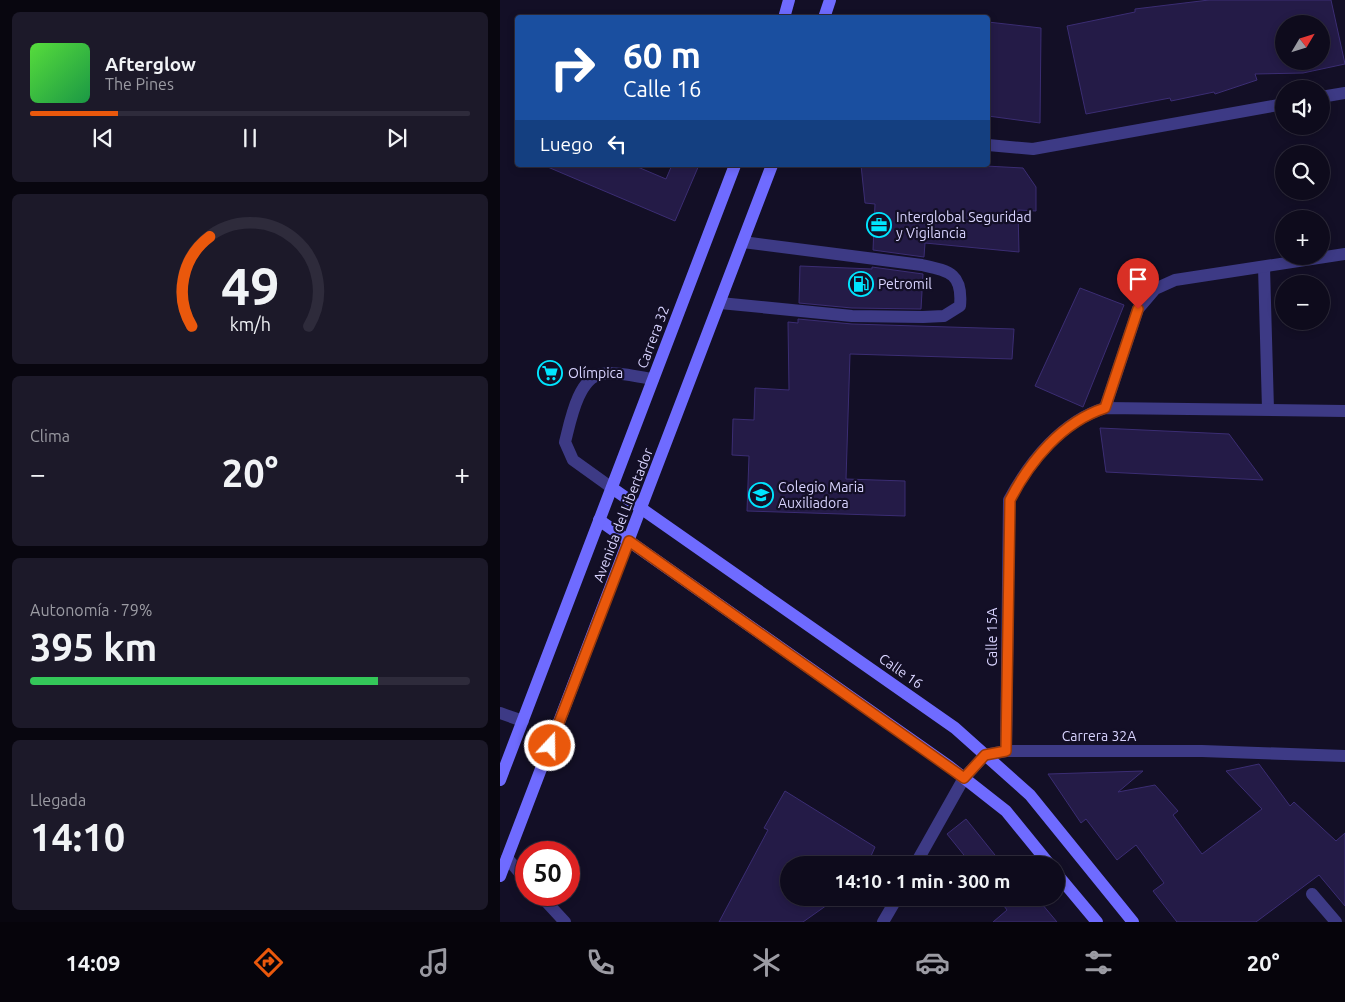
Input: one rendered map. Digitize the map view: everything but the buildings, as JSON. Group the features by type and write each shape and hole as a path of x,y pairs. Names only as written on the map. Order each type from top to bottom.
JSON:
{"main road":[{"path":"785,15 789,0"},
{"path":"825,15 830,0"},
{"name":"Carrera 32","path":"599,520 734,167"},
{"name":"Avenida del Libertador","path":"500,876 771,167"},
{"name":"Calle 16","path":"612,488 642,507 955,728 1030,795 1134,922"},
{"path":"599,520 964,778 1006,811 1043,856"},
{"name":"Avenida del Libertador","path":"500,780 599,520"},
{"path":"1065,884 1097,922"}],"street":[{"path":"1330,96 1345,93"},
{"path":"990,144 1033,149 1275,106"},
{"path":"720,303 852,316 923,317 944,316 960,306 961,293 958,282 949,270 743,242"},
{"path":"1345,254 1175,280 1155,289 1138,309 1105,408 1345,411"},
{"path":"1264,266 1268,409"},
{"path":"612,488 573,460 565,442 577,401 585,384 593,376 604,373 652,379"},
{"name":"Calle 15A","path":"1006,751 1008,523 1010,500 1040,454 1081,418 1105,408"},
{"path":"500,713 523,721"},
{"name":"Carrera 32A","path":"985,755 1006,751 1202,751 1345,756"},
{"path":"920,856 964,778 985,755"},
{"path":"507,858 515,867"},
{"path":"1312,894 1336,922"},
{"path":"550,906 565,922"},
{"path":"883,922 892,906"}],"place":[{"name":"Interglobal Seguridad y Vigilancia","path":"879,225"},
{"name":"Petromil","path":"861,284"},
{"name":"Olímpica","path":"550,373"},
{"name":"Colegio Maria Auxiliadora","path":"761,495"}],"route":[{"path":"550,746 629,541 964,778 985,755 1006,751 1008,523 1010,500 1027,471 1054,440 1081,418 1105,408 1138,309"}]}
